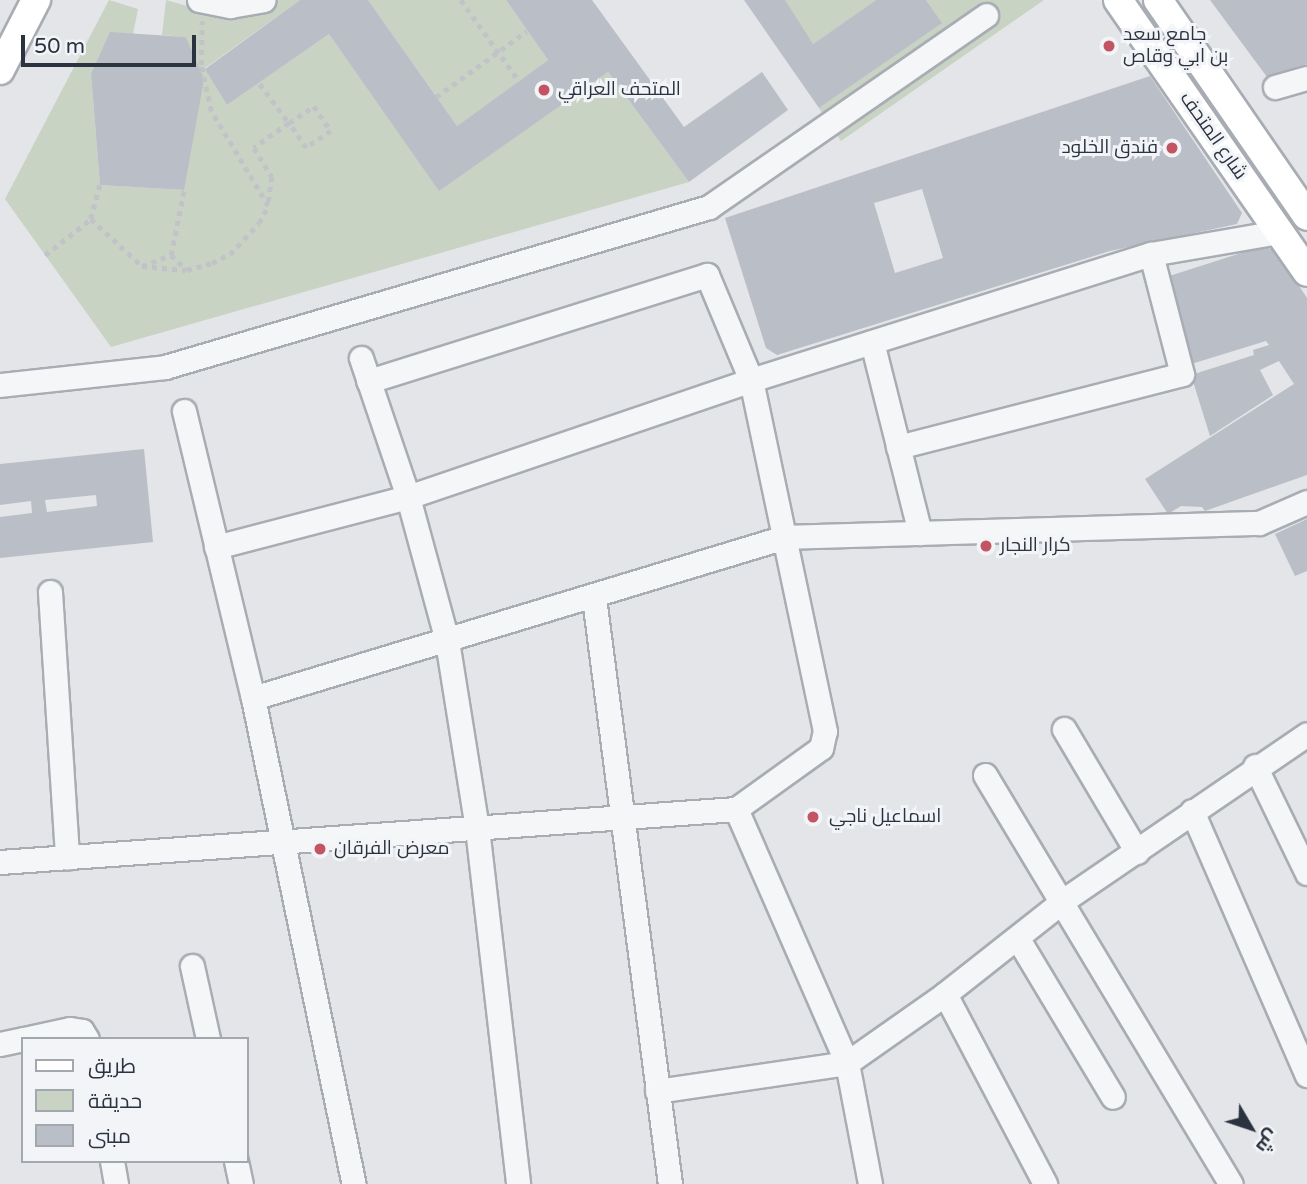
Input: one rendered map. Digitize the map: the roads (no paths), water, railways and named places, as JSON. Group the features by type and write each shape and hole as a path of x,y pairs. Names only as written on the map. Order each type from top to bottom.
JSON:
{"main road":[{"path":"0,70 36,0"},
{"name":"شارع المتحف","path":"1118,0 1307,272"},
{"name":"شارع المتحف","path":"1158,0 1307,216"}],"street":[{"path":"202,1 230,6 263,0"},
{"path":"0,385 165,367 709,207 986,15"},
{"path":"1275,87 1307,78"},
{"path":"216,547 408,496 751,380 1151,254 1279,232"},
{"path":"898,447 1182,374 1151,254"},
{"path":"0,862 736,809 821,748 825,731 751,380 707,275 368,381"},
{"path":"872,342 920,533"},
{"path":"361,358 408,496 447,641 477,828 518,1184"},
{"path":"184,411 253,698 354,1184"},
{"path":"253,698 594,598 785,537 1259,523 1307,502"},
{"path":"50,592 67,857"},
{"path":"594,598 670,1184"},
{"path":"1064,729 1136,852"},
{"path":"657,1091 847,1063 946,994 1064,900 1255,766 1307,734"},
{"path":"1255,766 1307,873"},
{"path":"985,775 1064,900 1231,1184"},
{"path":"736,809 847,1063 870,1184"},
{"path":"1192,811 1307,1075"},
{"path":"1018,939 1113,1097"},
{"path":"192,966 208,1037"},
{"path":"946,994 1045,1184"},
{"path":"32,1037 70,1029 82,1031 86,1037"},
{"path":"0,1044 21,1039"},
{"path":"112,1163 116,1184"},
{"path":"236,1163 241,1184"}],"place":[{"name":"جامع سعد بن ابي وقاص","path":"1109,46"},
{"name":"المتحف العراقي","path":"544,90"},
{"name":"فندق الخلود","path":"1172,148"},
{"name":"كرار النجار","path":"986,546"},
{"name":"اسماعيل ناجي","path":"813,817"},
{"name":"معرض الفرقان","path":"320,849"}]}
